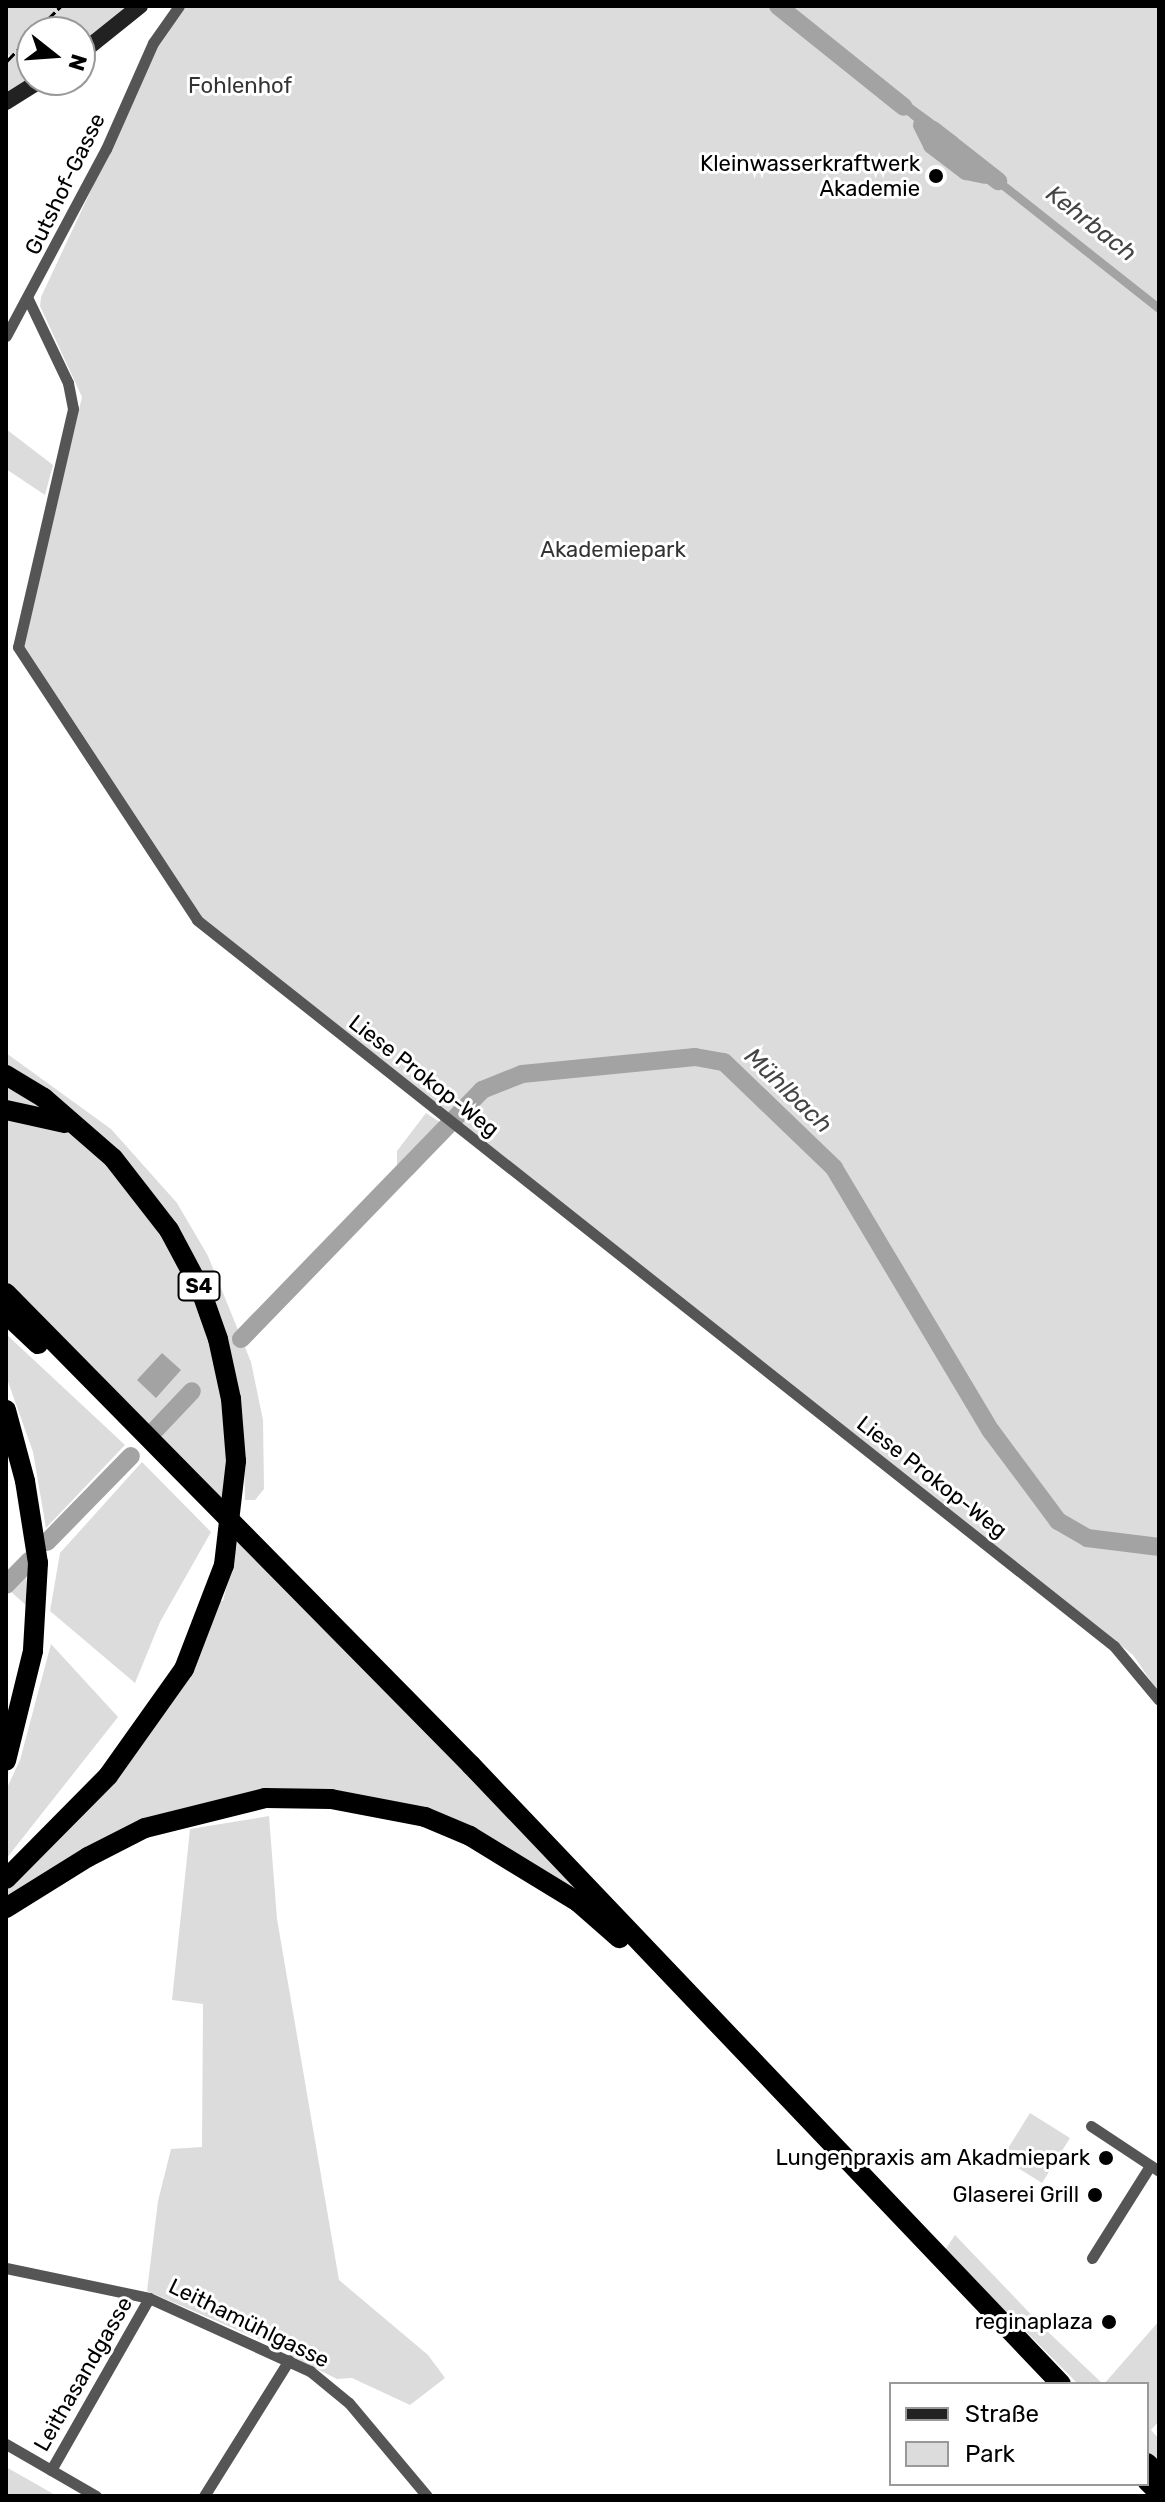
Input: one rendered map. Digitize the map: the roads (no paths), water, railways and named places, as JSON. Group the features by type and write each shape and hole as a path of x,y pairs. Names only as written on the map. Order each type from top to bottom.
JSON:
{"highway":[{"name":"S4","path":"6,1075 80,1129 145,1196 200,1288 229,1384 236,1480 230,1537 214,1599 184,1669 146,1728 108,1776 6,1879"},
{"path":"6,1110 33,1112 80,1129"},
{"path":"6,1293 167,1462 462,1755 807,2122 1059,2382"},
{"path":"6,1300 103,1392"},
{"path":"6,1314 146,1449 167,1462"},
{"path":"6,1410 36,1553 33,1651 6,1761"},
{"path":"6,1908 88,1857 145,1828 204,1809 265,1798 331,1799 425,1817 512,1858 578,1902 807,2122"}],"street":[{"path":"96,41 140,6"},
{"name":"Gutshof-Gasse","path":"6,336 106,149 153,43 179,6"},
{"name":"Liese Prokop-Weg","path":"28,299 68,383 73,409 18,647 197,920 443,1118 1114,1646 1159,1700"},
{"path":"1091,2126 1155,2168 1092,2258"},
{"name":"Leithamühlgasse","path":"6,2268 149,2298 289,2360 327,2382 349,2403 427,2496"},
{"name":"Leithasandgasse","path":"51,2470 149,2298"},
{"path":"204,2496 289,2360"},
{"path":"6,2444 96,2496"}],"waterway":[{"name":"Kehrbach","path":"778,6 904,107"},
{"name":"Kehrbach","path":"922,125 932,145 966,171 986,175"},
{"name":"Kehrbach","path":"933,130 998,181"},
{"name":"Mühlbach","path":"241,1339 482,1090 522,1074 695,1057 724,1062 834,1168 991,1431 1058,1521 1087,1538 1159,1547"},
{"name":"Mühlbach","path":"156,1429 192,1391"},
{"name":"Mühlbach","path":"47,1542 131,1456"},
{"name":"Mühlbach","path":"6,1585 29,1561"}],"railway":[{"path":"51,16 61,6"},
{"path":"6,62 16,52"}],"place":[{"name":"Kleinwasserkraftwerk Akademie","path":"936,176"},
{"name":"Lungenpraxis am Akadmiepark","path":"1106,2158"},
{"name":"Glaserei Grill","path":"1095,2195"},
{"name":"reginaplaza","path":"1109,2322"}],"park label":[{"name":"Fohlenhof","path":"240,86"},
{"name":"Akademiepark","path":"613,550"}]}
